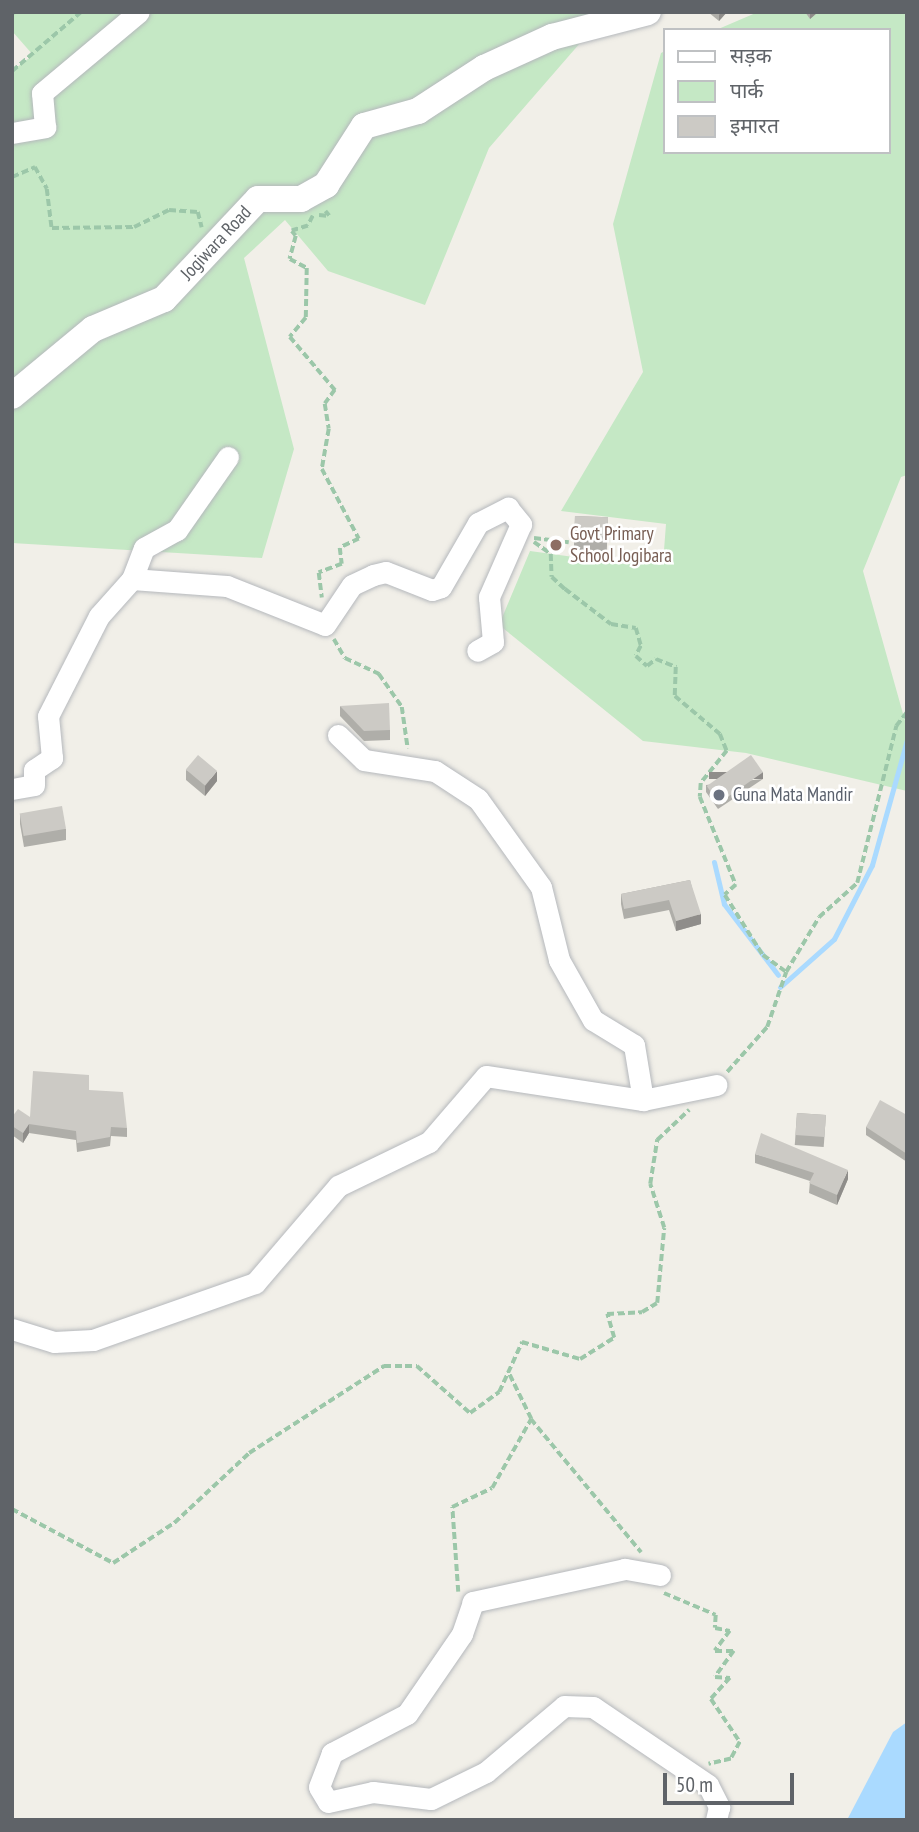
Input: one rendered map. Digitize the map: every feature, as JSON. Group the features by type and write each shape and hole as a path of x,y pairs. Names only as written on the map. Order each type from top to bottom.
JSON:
{"street":[{"path":"12,132 45,127 42,93 139,12"},
{"path":"301,199 326,185 364,126 418,111 484,68 552,37 648,12"},
{"name":"Jogiwara Road","path":"12,396 93,329 164,299 258,199 301,199"},
{"path":"12,789 33,785 34,770 52,758 48,716 63,694 73,656 132,579 144,548 177,530 228,457"},
{"path":"132,579 227,586 325,625 352,585 373,575 386,572 432,590 441,587 478,523 496,510 519,515 519,532 489,597 493,642 477,651"},
{"path":"338,735 364,760 435,771 478,799 541,887 559,960 593,1020 634,1045 643,1100"},
{"path":"12,1329 54,1342 93,1340 255,1283 338,1186 429,1142 486,1076 643,1100 716,1085"},
{"path":"660,1575 625,1569 491,1593 473,1602 467,1622 407,1714 332,1753 319,1787 328,1802 373,1792 431,1799 486,1772 564,1706 593,1707 708,1785 719,1807 716,1820"}],"path":[{"path":"12,71 34,55 81,12"},
{"path":"12,177 35,167 47,189 52,228 134,227 169,210 198,212 207,253"},
{"path":"301,199 323,197 329,216 314,214 308,226 292,231 296,236 290,259 307,268 306,318 290,337 335,390 325,404 329,429 322,469 359,539 340,548 342,564 319,573 317,591 329,607 325,625 345,659 379,674 402,707 410,743 404,766"},
{"path":"519,532 569,542"},
{"path":"519,532 551,554 552,577 565,589 611,624 636,628 641,646 636,656 647,666 656,659 676,667 675,696 720,734 727,751 701,783 700,797 736,885 725,895 763,955 786,972"},
{"path":"12,1510 113,1563 174,1523 249,1454 384,1366 417,1366 470,1413 499,1392 522,1342 580,1359 614,1338 607,1314 642,1312 657,1303 664,1228 650,1184 657,1140 716,1085 768,1027 786,972 819,917 857,883 897,726 907,712"},
{"path":"508,1372 531,1419 660,1575 662,1592 716,1615 715,1628 730,1631 715,1651 734,1651 715,1677 730,1678 711,1699 740,1742 731,1759 696,1761"},
{"path":"467,1622 456,1582 452,1507 492,1488 531,1419"}],"green space":[{"path":"12,12 607,12 489,148 425,305 328,271 285,220 244,258 294,449 262,558 12,543 12,71 33,55 12,31"},
{"path":"758,12 907,12 907,475 901,477 863,571 907,728 907,791 746,753 643,741 499,625 530,551 625,564 664,550 666,524 561,511 643,372 613,224 661,53 664,52 664,154 891,154 891,28 721,28"}],"water":[{"path":"907,1722 907,1820 847,1820 893,1732"}],"building":[{"path":"575,516 608,517 607,536 574,535"},
{"path":"389,703 390,730 364,731 340,706"},
{"path":"198,755 217,771 205,786 186,770"},
{"path":"751,755 763,772 719,803 707,786"},
{"path":"62,806 66,829 24,836 20,813"},
{"path":"690,880 701,914 676,921 669,900 624,909 621,894"},
{"path":"33,1071 89,1075 89,1090 123,1092 127,1128 111,1127 110,1137 77,1143 76,1131 29,1124 23,1133 12,1126 12,1117 18,1109 30,1117"},
{"path":"880,1100 907,1115 907,1154 866,1127"},
{"path":"797,1113 826,1115 824,1137 795,1135"},
{"path":"761,1133 848,1170 837,1195 809,1183 814,1173 755,1154"}],"waterway":[{"path":"780,987 834,939 872,865 907,740"},
{"path":"714,862 724,904 778,975"}],"place":[{"name":"Govt Primary School Jogibara","path":"556,545"},
{"name":"Guna Mata Mandir","path":"719,795"}]}
